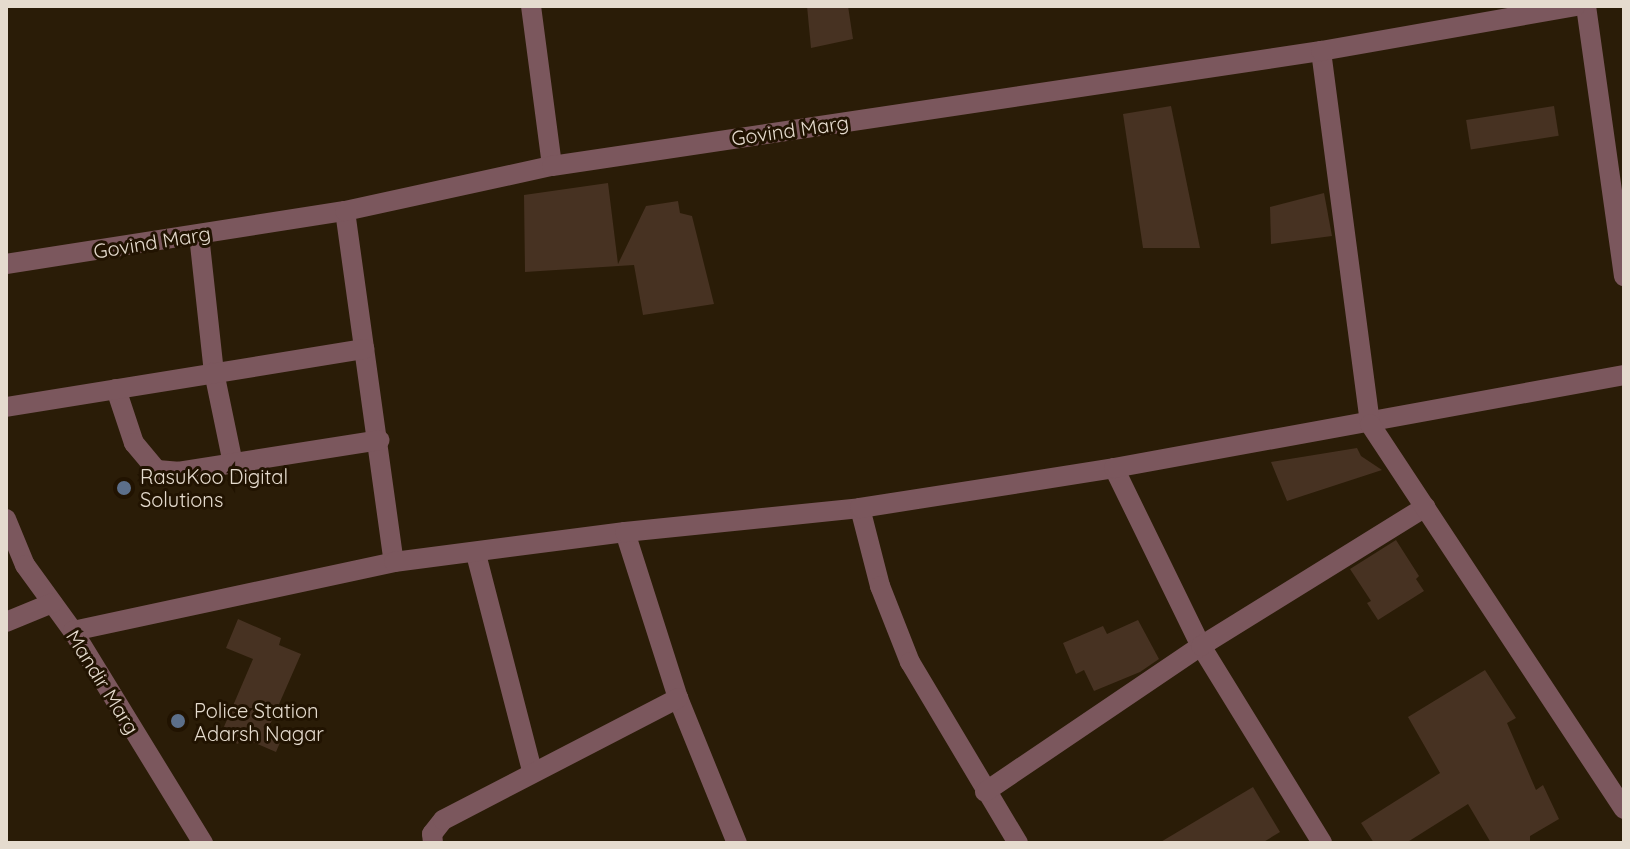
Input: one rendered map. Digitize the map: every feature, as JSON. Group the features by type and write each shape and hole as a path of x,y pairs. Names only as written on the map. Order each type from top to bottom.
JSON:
{"street":[{"path":"531,6 552,166"},
{"name":"Govind Marg","path":"6,264 345,211 552,166 1321,51 1575,6"},
{"path":"1586,6 1621,235 1624,276"},
{"path":"1321,51 1370,424 1624,809"},
{"path":"345,211 394,562"},
{"path":"199,235 214,372 233,464"},
{"path":"6,407 364,349"},
{"path":"73,631 394,562 476,554 625,532 860,508 1370,424 1624,375"},
{"path":"116,389 134,443 157,470 178,472 379,440"},
{"path":"1114,468 1201,646 1322,843"},
{"path":"985,792 1201,646 1425,507"},
{"path":"860,508 880,586 910,662 1018,843"},
{"name":"Mandir Marg","path":"6,519 25,565 73,631 203,843"},
{"path":"625,532 678,698 737,843"},
{"path":"476,554 532,771"},
{"path":"6,622 52,603"},
{"path":"433,843 432,834 443,820 532,771 678,698"}],"building":[{"path":"807,6 848,6 853,39 811,48"},
{"path":"1171,106 1200,248 1143,248 1123,114"},
{"path":"1554,106 1559,136 1471,150 1466,120"},
{"path":"608,183 618,264 646,206 678,201 680,213 692,216 714,304 643,315 634,265 525,272 524,195"},
{"path":"1324,193 1332,236 1271,244 1270,207"},
{"path":"1357,448 1361,456 1382,470 1287,501 1271,462"},
{"path":"1396,540 1419,576 1416,579 1424,591 1378,620 1367,603 1371,601 1350,569"},
{"path":"238,619 281,638 279,645 301,654 269,727 284,733 276,752 241,737 238,744 220,736 253,659 226,648"},
{"path":"1138,620 1159,659 1140,672 1094,691 1084,670 1076,674 1063,643 1103,626 1107,634"},
{"path":"1485,670 1516,718 1507,723 1536,790 1543,785 1559,819 1530,836 1530,843 1491,843 1468,804 1406,843 1374,843 1361,823 1440,773 1408,717"},
{"path":"1253,787 1280,832 1262,843 1159,843"}],"place":[{"name":"RasuKoo Digital Solutions","path":"124,488"},
{"name":"Police Station Adarsh Nagar","path":"178,721"}]}
